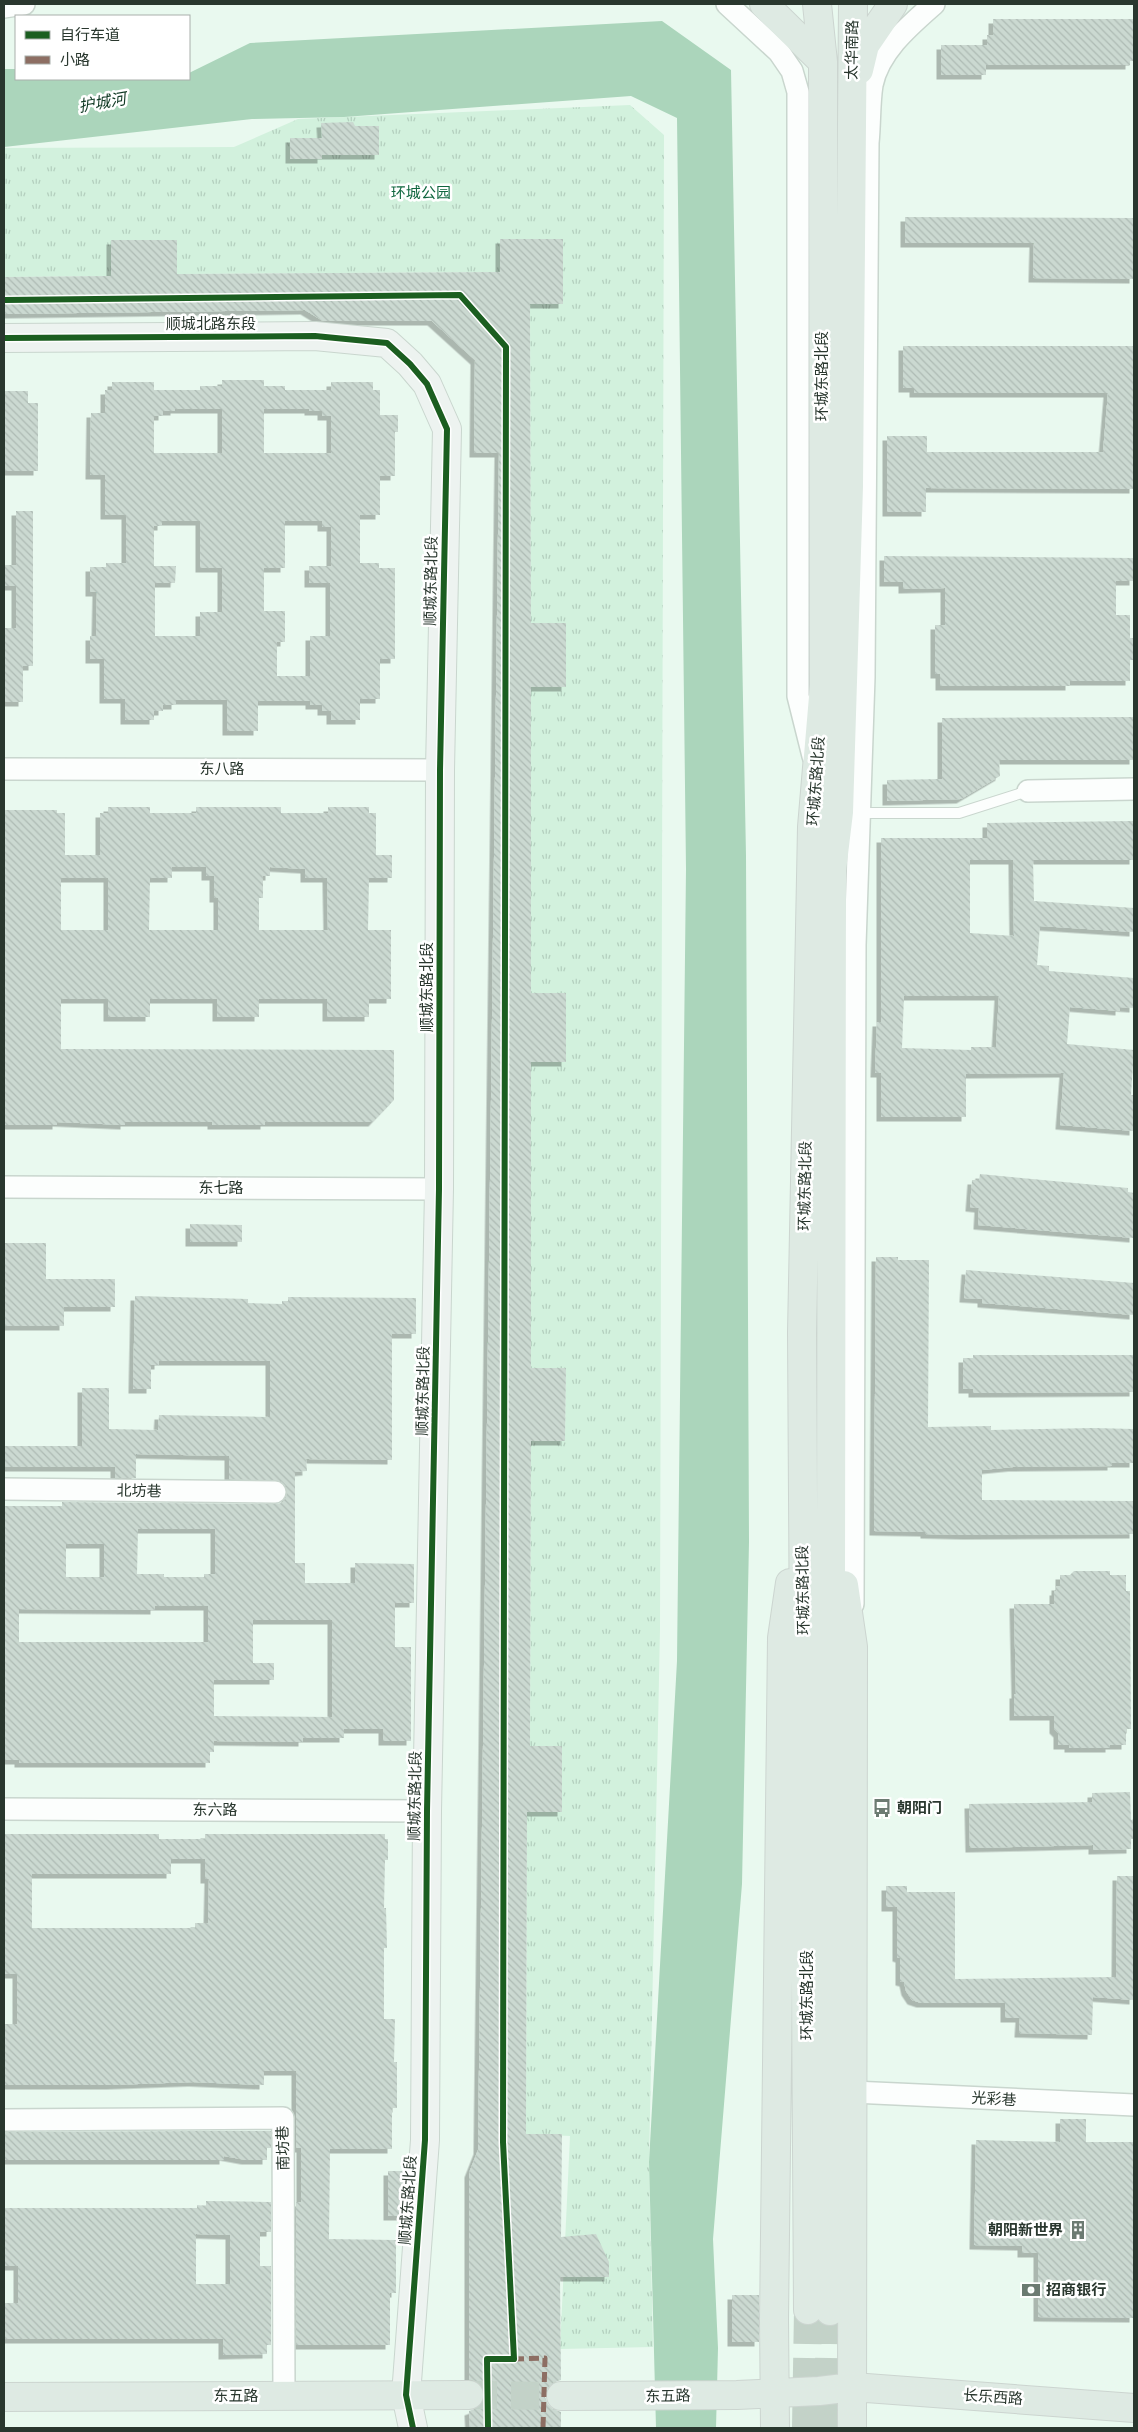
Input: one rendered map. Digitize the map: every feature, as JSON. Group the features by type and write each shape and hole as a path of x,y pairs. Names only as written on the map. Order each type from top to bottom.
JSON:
{"main road":[{"path":"764,4 823,62"},
{"name":"太华南路","path":"817,4 823,62"},
{"name":"太华南路","path":"851,96 853,4"},
{"path":"851,96 866,45 893,4"},
{"name":"环城东路北段","path":"823,62 846,482 824,685 811,864 803,1283 802,1503 819,2310 829,1796 832,1500 832,880 839,812 846,482 851,96"},
{"path":"832,1500 853,1646 852,2428"},
{"path":"775,2428 782,1638 802,1503"},
{"name":"长乐西路","path":"774,2393 853,2387 1134,2408"},
{"name":"东五路","path":"561,2396 604,2397 774,2393"},
{"name":"东五路","path":"4,2397 469,2395"}],"street":[{"path":"4,7 24,4"},
{"path":"727,4 779,52 792,70 798,92 798,696 817,771"},
{"path":"853,1646 855,945 864,677 846,482 872,86 878,68 895,41 934,4"},
{"name":"顺城北路东段","path":"4,338 315,336 387,343 410,364"},
{"name":"顺城东路北段","path":"410,364 427,384 447,429 440,770 439,1188 427,1811 425,2140 406,2395 413,2428"},
{"path":"840,753 864,677"},
{"name":"东八路","path":"4,769 440,770"},
{"path":"1028,791 1134,789"},
{"name":"东七路","path":"4,1187 439,1188"},
{"name":"北坊巷","path":"4,1489 275,1492"},
{"name":"东六路","path":"4,1809 427,1811"},
{"name":"光彩巷","path":"853,2092 1134,2105"},
{"name":"南坊巷","path":"4,2120 283,2118 284,2396"}],"lane":[{"path":"860,813 959,814 1028,791"}],"green space":[{"name":"环城公园","path":"630,105 664,135 660,1630 649,2162 653,2347 560,2349 570,2136 526,2134 527,1812 562,1812 562,1746 530,1746 531,1441 565,1440 566,1369 531,1368 531,1062 566,1062 531,993 531,687 566,687 566,623 531,623 530,304 563,304 563,239 500,239 500,272 177,274 177,240 111,240 111,276 4,277 4,148 234,147 298,119"}],"water":[{"name":"护城河","path":"662,21 731,70 746,856 749,1542 742,1884 713,2239 718,2348 716,2428 656,2428 649,2162 677,1661 686,869 677,118 631,96 344,117 252,119 4,147 4,69 15,69 15,80 190,80 190,73 250,43"}],"building":[{"path":"993,19 1134,19 1134,61 1130,61 1130,65 986,65 986,75 941,75 941,45 987,45 987,35 993,35"},
{"path":"353,122 355,126 379,126 379,155 322,155 322,159 290,159 290,138 322,138 321,123"},
{"path":"905,217 1134,218 1134,279 1033,278 1034,243 905,243"},
{"path":"500,239 563,239 563,304 530,304 531,623 566,623 566,687 531,687 531,993 566,993 566,1062 531,1062 531,1368 566,1368 565,1441 531,1441 530,1746 562,1746 562,1812 527,1812 526,2134 562,2134 561,2237 596,2234 609,2262 609,2277 560,2277 561,2380 554,2382 548,2388 545,2397 553,2409 561,2412 561,2428 470,2428 469,2411 477,2408 482,2403 485,2395 482,2387 476,2381 469,2379 469,2173 478,2150 499,453 474,453 475,360 432,321 323,321 305,310 4,314 4,277 111,276 111,240 177,240 177,274 500,272"},
{"path":"903,346 1134,346 1134,489 926,488 926,512 887,512 887,436 927,436 927,452 1103,452 1108,393 914,393 914,388 903,388"},
{"path":"222,380 264,380 264,386 285,386 285,390 331,390 331,382 373,382 373,390 380,390 380,415 398,415 398,432 395,432 395,476 380,476 380,515 360,515 360,563 379,563 379,568 395,568 395,659 380,659 380,699 360,699 360,720 331,720 331,711 322,711 322,705 310,705 310,701 258,701 258,731 227,731 227,700 176,700 176,705 163,705 163,711 154,711 154,720 125,720 125,699 104,699 104,659 90,659 90,636 96,636 97,592 90,592 90,567 106,567 106,563 126,563 126,515 105,515 105,475 90,475 91,413 105,413 105,390 112,390 112,382 154,382 154,390 200,390 200,386 222,386","holes":["175,409 222,409 222,453 154,453 154,416 163,416 163,411 175,411","264,409 309,409 309,411 322,411 322,416 331,416 331,453 264,453","162,521 200,521 200,568 222,568 222,612 200,612 200,636 155,636 155,583 175,583 176,566 154,566 154,526 162,526","285,521 322,521 322,527 331,527 331,566 309,566 309,583 330,583 330,636 310,636 310,676 277,676 277,642 285,642 285,611 264,611 264,568 285,568"]},
{"path":"4,391 28,391 28,403 38,403 38,471 4,471"},
{"path":"16,511 33,511 33,666 23,666 23,702 4,702 4,628 16,628 16,586 4,586 4,565 16,565"},
{"path":"884,556 1134,558 1134,581 1116,581 1116,615 1130,615 1130,638 1134,638 1134,660 1130,660 1130,681 1070,681 1070,686 940,686 940,674 935,674 935,625 945,625 945,588 903,589 903,582 884,582"},
{"path":"1134,717 1134,760 999,760 1000,776 961,799 887,801 887,780 942,779 942,718"},
{"path":"108,807 150,807 150,813 196,813 196,807 281,807 281,813 328,813 328,807 369,807 369,813 376,813 376,855 392,855 392,878 369,878 368,930 391,930 391,999 369,999 369,1017 327,1017 327,999 259,999 259,1017 217,1017 217,999 150,999 150,1017 108,1017 108,999 61,999 61,1049 394,1050 394,1100 373,1122 265,1122 265,1125 212,1125 212,1122 125,1122 125,1125 57,1122 57,1125 4,1125 4,810 57,810 57,813 65,813 65,855 100,855 100,813 108,813","holes":["172,867 206,867 206,876 214,876 214,898 218,898 218,930 149,930 150,878 172,878","270,867 305,869 305,878 327,878 328,930 259,930 259,898 263,898 263,876 270,876","61,878 108,878 108,930 61,930"]},
{"path":"1134,821 1134,860 1033,860 1034,901 1134,908 1134,932 1040,926 1037,965 1049,966 1049,971 1134,978 1134,1008 1120,1007 1120,1011 1070,1007 1067,1044 1134,1050 1131,1095 1134,1095 1134,1131 1060,1125 1064,1073 966,1074 966,1117 881,1117 881,1073 875,1073 877,1022 881,1022 881,838 987,838 987,823","holes":["970,860 1013,860 1014,936 970,933","904,996 999,996 996,1047 971,1047 971,1050 902,1048"]},
{"path":"980,1174 1128,1188 1128,1192 1134,1193 1134,1238 978,1225 979,1208 970,1207 972,1180 979,1180"},
{"path":"190,1224 242,1225 242,1242 190,1242"},
{"path":"4,1243 46,1243 46,1279 115,1279 115,1307 64,1307 64,1326 4,1326"},
{"path":"876,1257 898,1257 898,1260 929,1260 928,1427 991,1426 991,1430 1134,1429 1134,1463 1112,1463 1112,1466 1013,1467 982,1470 982,1500 1134,1501 1134,1534 967,1535 874,1531"},
{"path":"966,1270 1134,1283 1134,1315 982,1303 982,1299 964,1298"},
{"path":"135,1296 248,1299 248,1303 282,1304 282,1301 288,1301 288,1297 416,1298 416,1334 392,1334 392,1460 306,1459 307,1471 295,1472 295,1563 305,1563 305,1583 355,1583 355,1563 414,1564 414,1603 395,1603 395,1647 411,1647 411,1741 383,1741 383,1729 344,1729 344,1738 303,1738 303,1742 214,1741 214,1752 210,1752 210,1763 19,1763 19,1760 4,1760 4,1506 62,1506 62,1502 275,1504 282,1503 286,1498 286,1486 281,1481 229,1479 229,1456 136,1454 136,1478 115,1478 115,1467 4,1467 4,1446 82,1446 82,1388 109,1388 109,1429 158,1430 159,1415 270,1417 270,1361 159,1361 159,1365 151,1365 151,1389 133,1389","holes":["138,1529 215,1529 215,1574 204,1574 204,1577 164,1577 164,1574 137,1574","66,1544 104,1544 104,1577 66,1577","155,1606 208,1606 208,1642 19,1642 19,1609 155,1610","253,1620 332,1620 332,1717 214,1716 214,1680 274,1680 274,1663 253,1663"]},
{"path":"973,1355 1134,1355 1134,1392 973,1393 973,1389 963,1389 963,1358 973,1358"},
{"path":"1074,1571 1110,1571 1110,1575 1126,1575 1126,1591 1130,1591 1131,1729 1126,1729 1126,1745 1110,1745 1110,1748 1069,1748 1069,1745 1058,1745 1058,1733 1054,1729 1054,1716 1014,1716 1014,1694 1016,1694 1014,1604 1054,1604 1054,1591 1056,1591 1056,1586 1060,1586 1060,1575 1070,1575"},
{"path":"1130,1792 1131,1820 1134,1819 1134,1839 1131,1839 1131,1849 1093,1850 1093,1845 970,1848 969,1804 1092,1802 1092,1793"},
{"path":"4,1834 159,1834 159,1839 205,1839 205,1834 385,1834 385,1839 388,1839 388,1860 385,1860 384,1908 386,1908 387,1948 384,1948 384,2019 395,2019 394,2062 397,2062 397,2108 392,2108 392,2149 330,2149 329,2239 396,2240 396,2293 390,2293 390,2345 296,2345 296,2202 301,2202 301,2148 296,2148 296,2071 264,2071 264,2085 193,2082 111,2085 4,2085 4,2024 17,2024 17,1974 4,1974","holes":["171,1859 205,1859 205,1879 209,1879 208,1923 195,1923 195,1928 32,1928 32,1874 171,1874"]},
{"path":"1117,1876 1134,1876 1134,2000 1093,1997 1092,2035 1019,2033 1020,2018 1005,2018 1005,2003 921,2003 912,2000 906,1991 904,1982 900,1981 900,1958 897,1957 897,1907 886,1907 886,1886 907,1886 907,1892 955,1892 955,1979 1116,1977"},
{"name":"朝阳新世界","path":"1060,2119 1086,2119 1086,2142 1134,2142 1134,2318 1038,2317 1038,2253 1022,2253 1022,2246 974,2245 976,2140 1060,2142"},
{"path":"271,2131 271,2148 267,2148 267,2160 246,2160 224,2156 224,2160 4,2160 4,2132"},
{"path":"388,2171 406,2171 404,2216 388,2216"},
{"path":"206,2201 271,2202 271,2232 260,2232 260,2266 271,2266 271,2345 267,2345 267,2354 223,2355 223,2339 4,2339 4,2303 18,2303 18,2266 4,2266 4,2208 197,2208 197,2205 206,2206","holes":["196,2234 230,2235 230,2284 196,2284"]},
{"path":"732,2295 759,2295 759,2342 732,2342"}],"tunnel":[{"path":"806,2428 808,2310"},
{"path":"828,2428 830,2311"},
{"path":"469,2395 561,2396"}],"marked path":[{"path":"514,2359 545,2358 543,2428"}],"cycle path":[{"path":"4,300 460,295 506,347 503,2142 514,2359 487,2359 488,2428"},
{"path":"4,338 315,336 387,343 410,364 427,384 447,429 440,770 439,1189 427,1811 425,2140 406,2395 413,2428"}],"place":[{"name":"朝阳门","path":"882,1808"},
{"name":"朝阳新世界","path":"1078,2230"},
{"name":"招商银行","path":"1031,2290"}]}
